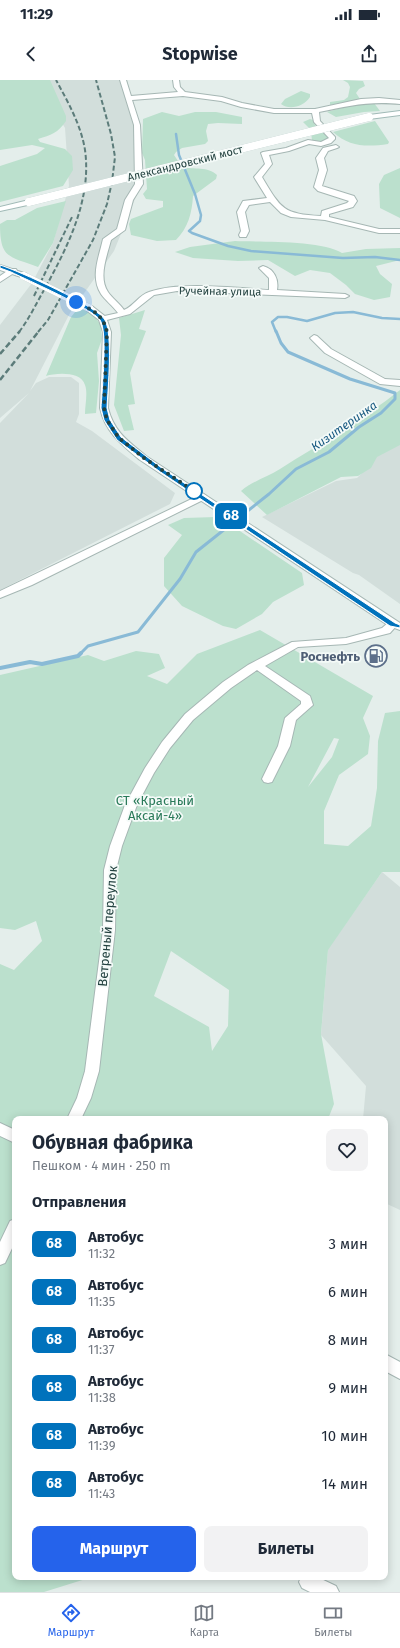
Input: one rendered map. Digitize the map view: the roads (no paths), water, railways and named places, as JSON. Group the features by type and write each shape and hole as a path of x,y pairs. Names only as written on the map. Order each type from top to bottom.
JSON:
{"street":[{"path":"123,80 137,125 139,184 129,200 121,230 107,239 99,274 100,284 105,294 113,301 123,314"},
{"path":"176,80 177,87 183,94"},
{"path":"129,98 183,94 222,100 268,110 316,111 361,101 379,100 400,102"},
{"path":"316,111 317,122 333,138 335,147 325,149 320,158 323,170 318,187 351,198 353,201 350,205 325,213 325,218"},
{"name":"Александровский мост","path":"0,209 369,117 400,113"},
{"path":"333,138 329,142 321,144 308,142 287,150 266,153 270,162 269,167 258,177 272,200 291,215 325,218 379,232 400,231"},
{"path":"243,235 245,231 241,212 246,203 272,200"},
{"path":"0,267 24,276 89,308 102,319 107,332 104,408 107,420 119,438 144,458 396,626"},
{"path":"263,268 271,273 275,281 273,291"},
{"path":"0,280 13,271"},
{"name":"Ручейная улица","path":"102,319 123,314 134,308 146,295 162,291 196,289 273,291 345,296"},
{"path":"314,338 328,350 383,382 400,383"},
{"path":"0,595 28,583 202,497"},
{"name":"Ветреный переулок","path":"75,1116 84,1098 92,1071 109,930 110,870 116,846 131,805 149,771 166,745 189,717 227,684 282,651 296,644 346,641 386,631 396,626"},
{"path":"258,666 306,699 307,705 291,718 284,746 268,779"},
{"path":"0,1129 12,1135"},
{"path":"0,1258 12,1232"},
{"path":"388,1364 400,1372"},
{"path":"308,1582 330,1592"}],"waterway":[{"name":"Кизитеринка","path":"176,134 179,155 195,194 201,215 200,221 189,231 192,233 228,246 251,251 343,258 375,257 400,260"},
{"name":"Кизитеринка","path":"276,332 272,322 278,317 287,317 307,321 335,313 353,312 382,318 400,319"},
{"name":"Кизитеринка","path":"0,668 30,662 42,664 78,656 88,646 138,632 180,579 196,552 269,494 296,469 329,452 359,427 381,413 395,399 395,393 350,379 288,352 281,343 276,331"}],"railway":[{"path":"19,332 44,290 69,240 76,223 85,187 86,169 83,141 74,114 56,80"},
{"path":"38,332 48,320 93,240 107,204 112,182 115,157 111,134 96,80"},
{"path":"34,296 73,215"},
{"path":"0,354 20,331"},
{"path":"0,380 39,331"}],"place":[{"name":"Роснефть","path":"376,656"}],"park label":[{"name":"СТ «Красный Аксай-4»","path":"155,808"}]}
